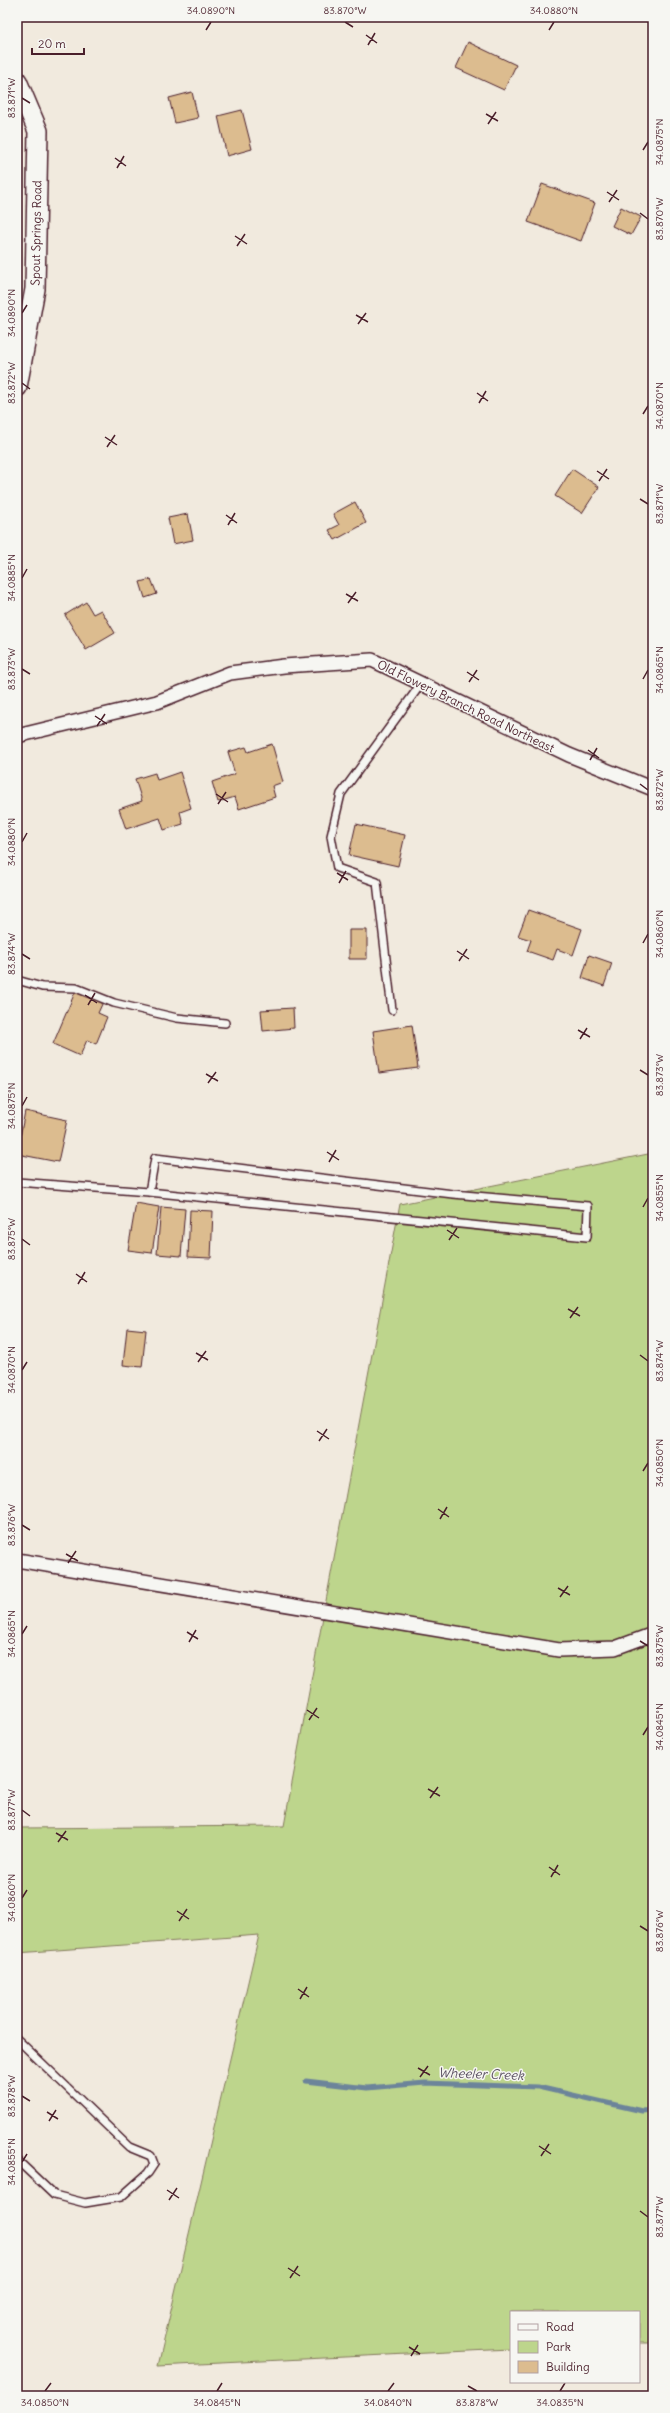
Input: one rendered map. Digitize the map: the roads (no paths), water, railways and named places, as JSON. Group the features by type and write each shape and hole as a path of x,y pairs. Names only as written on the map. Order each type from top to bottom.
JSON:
{"street":[{"name":"Spout Springs Road","path":"17,81 38,131 35,289 17,387"},
{"name":"Old Flowery Branch Road Northeast","path":"17,736 157,702 230,673 284,666 372,660 569,755 653,789"},
{"path":"17,1560 559,1650 615,1648 653,1634"}],"lane":[{"path":"392,1010 378,882 337,868 331,836 341,794 420,684"},
{"path":"17,980 42,987 76,988 114,1003 176,1018 226,1023"},
{"path":"17,1182 149,1192 165,1193 587,1237 588,1206 453,1194 155,1158 149,1192"},
{"path":"17,2039 129,2147 151,2156 154,2164 148,2173 120,2197 85,2203 54,2195 17,2160"}],"waterway":[{"name":"Wheeler Creek","path":"306,2081 367,2088 425,2083 538,2087 642,2111 653,2110"}]}
